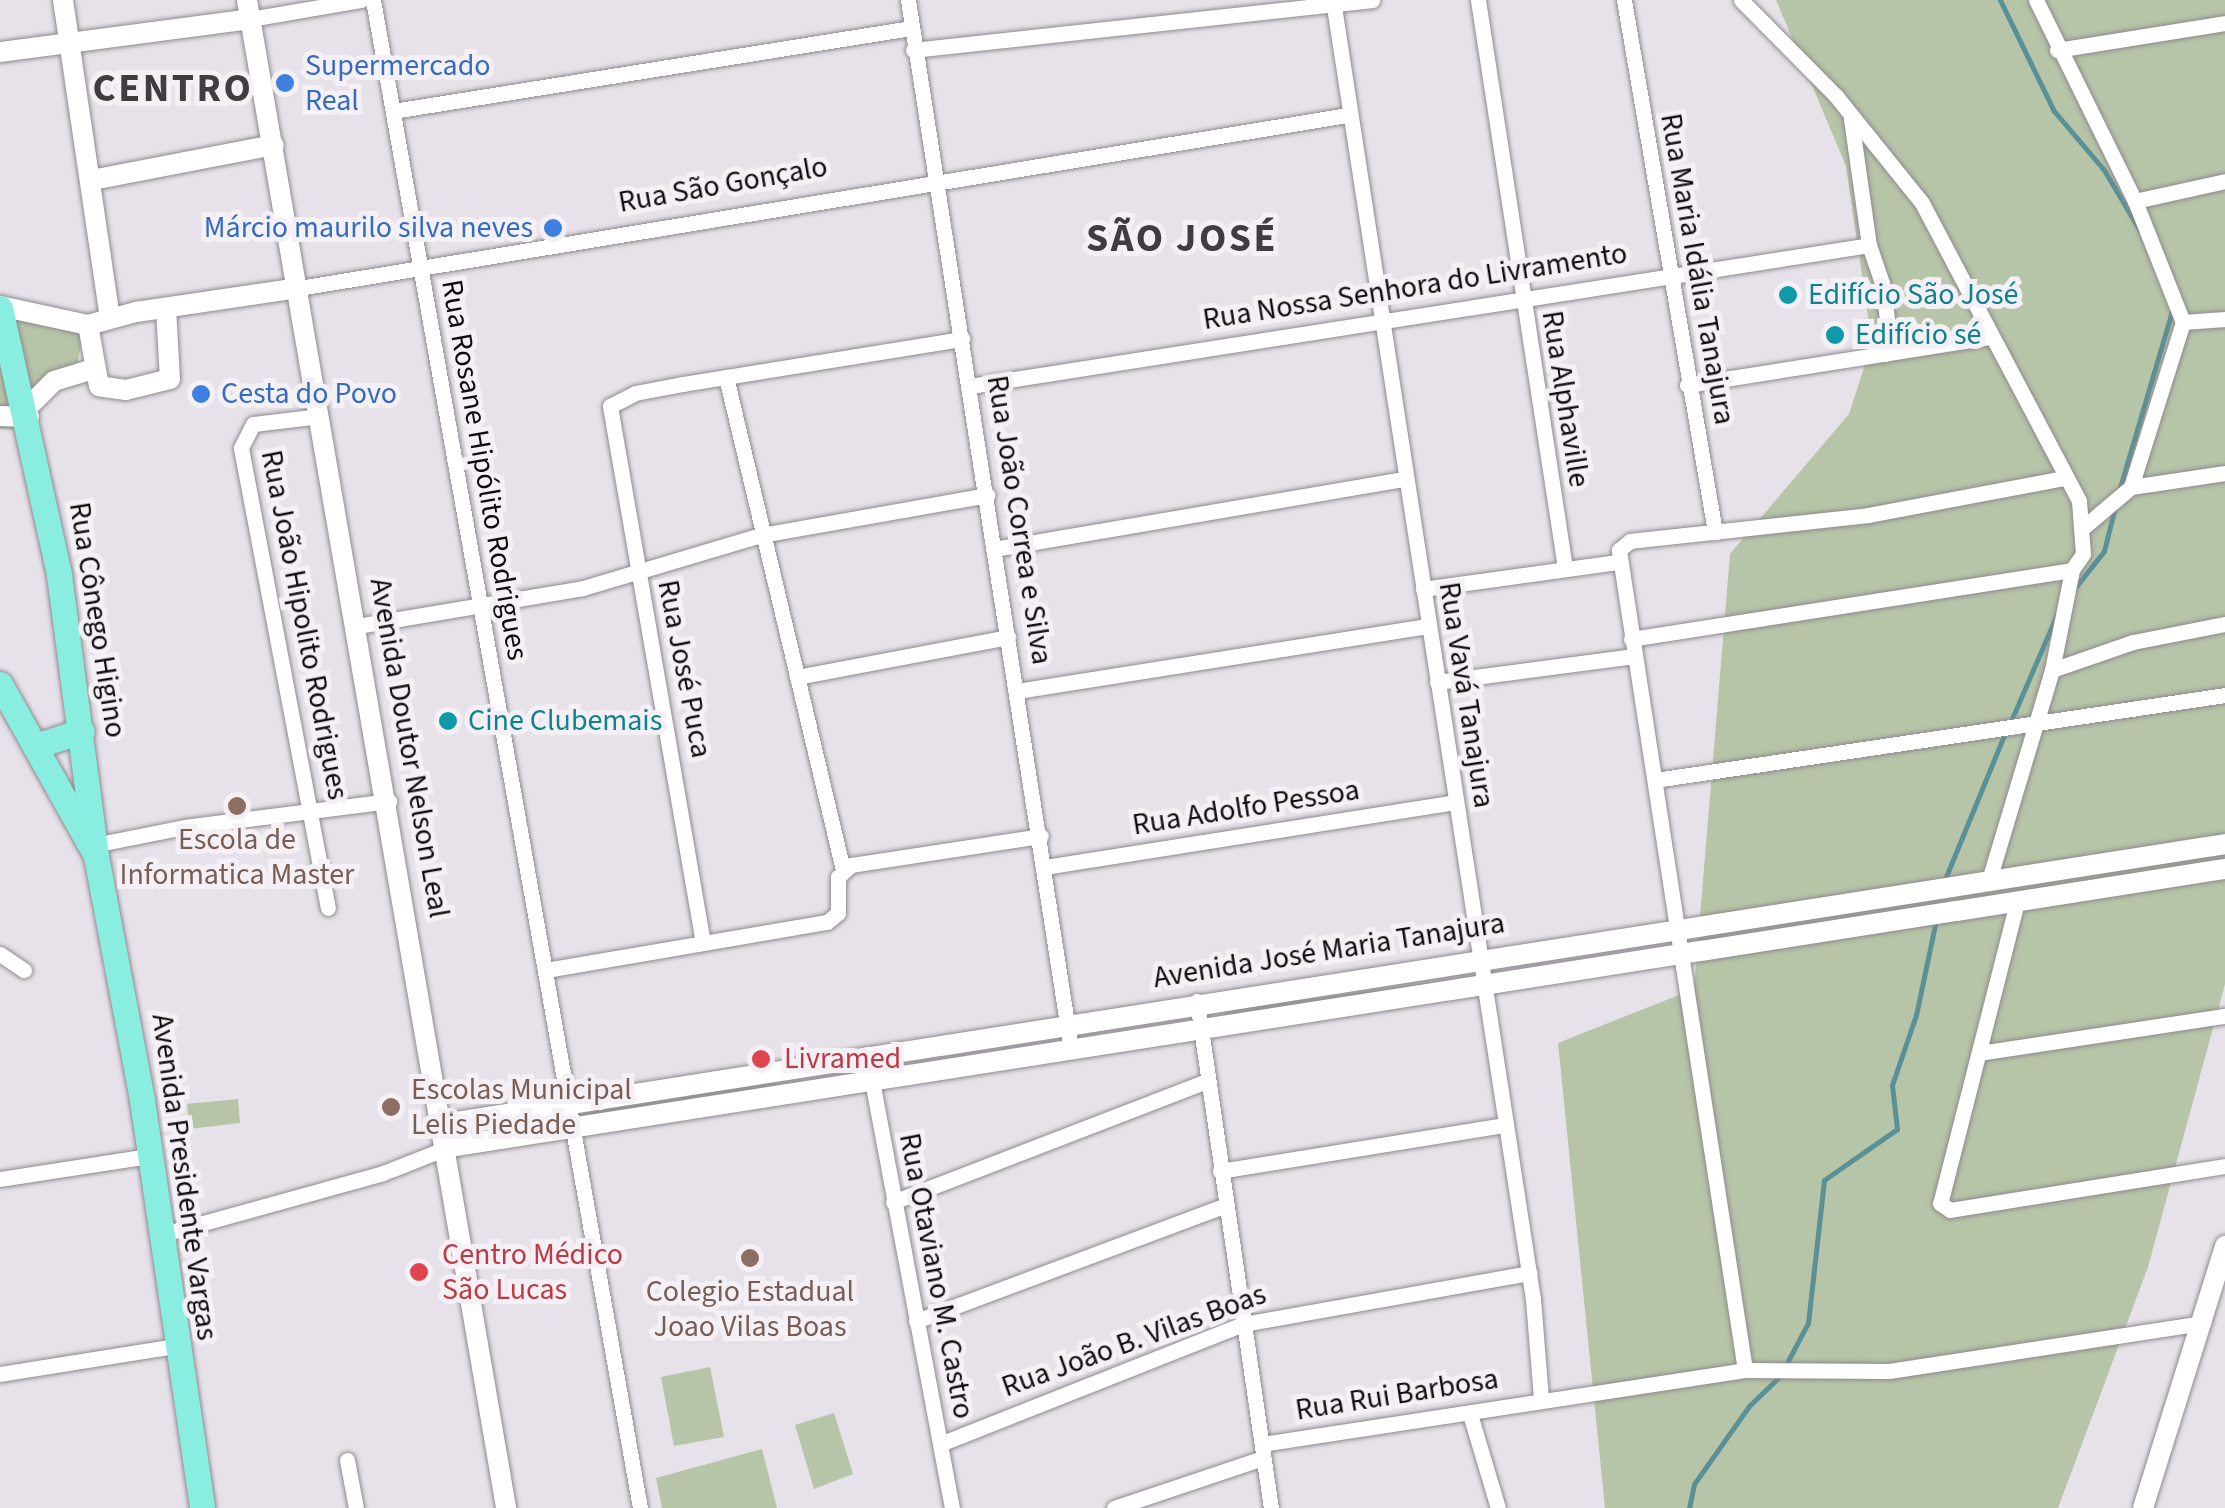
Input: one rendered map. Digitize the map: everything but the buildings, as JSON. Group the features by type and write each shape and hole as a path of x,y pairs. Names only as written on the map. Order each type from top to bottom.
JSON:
{"main road":[{"name":"Rua Cônego Higino","path":"0,307 28,412 82,731 93,849"},
{"path":"0,684 93,849"},
{"path":"35,746 82,731"},
{"name":"Avenida Presidente Vargas","path":"93,849 149,1156 174,1346 202,1508"}],"street":[{"path":"64,0 110,318"},
{"path":"0,52 249,10 362,0"},
{"name":"Rua Rosane Hipólito Rodrigues","path":"373,0 640,1508"},
{"name":"Rua João Correa e Silva","path":"908,0 1041,836 1071,1049"},
{"path":"913,50 1372,0"},
{"name":"Rua Alphaville","path":"1478,0 1565,568"},
{"path":"1741,0 1847,111 1922,204 2085,526 2083,554 2072,570 2052,670 2031,722 1988,883"},
{"path":"2036,0 2135,201 2183,322 2131,487"},
{"name":"Rua Vavá Tanajura","path":"1333,2 1378,320 1529,1273 1541,1399"},
{"name":"Rua Maria Idália Tanajura","path":"1625,7 1715,532"},
{"name":"Avenida Doutor Nelson Leal","path":"249,10 449,1147 506,1508"},
{"path":"2058,50 2225,23"},
{"path":"393,111 911,28"},
{"path":"1847,111 1857,137 1869,245 1882,284 1890,340 1885,354"},
{"name":"Rua São Gonçalo","path":"88,325 166,308 934,178 1347,115"},
{"path":"92,180 274,145"},
{"path":"2135,201 2225,181"},
{"name":"Rua Nossa Senhora do Livramento","path":"970,386 1869,245"},
{"path":"0,307 88,325 92,370 108,389 166,382 174,362 166,308"},
{"path":"2183,322 2225,319"},
{"path":"1688,385 1991,336"},
{"path":"546,970 834,918 843,870 726,377 962,339"},
{"path":"0,416 28,412 54,381 92,370"},
{"name":"Rua José Puca","path":"704,943 610,406 636,393 726,377"},
{"name":"Rua João Hipolito Rodrigues","path":"320,416 253,424 241,448 328,908"},
{"path":"2085,526 2131,487 2225,473"},
{"path":"1745,1370 1617,562 1630,541 1868,515 2063,478"},
{"path":"994,548 1404,479"},
{"path":"357,626 637,574 761,535 986,496"},
{"path":"1423,590 1617,562"},
{"path":"1631,639 2072,570"},
{"path":"2052,670 2132,642 2225,624"},
{"path":"1018,691 1429,626"},
{"path":"798,678 1008,637"},
{"path":"1437,682 1634,656"},
{"path":"1654,780 1848,756 2031,722 2225,696"},
{"path":"93,849 310,810 389,801"},
{"name":"Rua Adolfo Pessoa","path":"1045,867 1454,802"},
{"path":"843,870 1041,836"},
{"name":"Avenida José Maria Tanajura","path":"444,1124 570,1100 1197,1001 2225,844"},
{"path":"2196,849 2199,872"},
{"name":"Avenida José Maria Tanajura","path":"449,1147 1200,1026 2225,869"},
{"path":"2017,902 1940,1203 1950,1210 2225,1166"},
{"path":"1720,922 1724,946"},
{"path":"0,954 24,970"},
{"path":"1372,974 1376,1000"},
{"path":"1197,1001 1271,1508"},
{"path":"1979,1053 2225,1016"},
{"name":"Rua Otaviano M. Castro","path":"866,1054 952,1508"},
{"path":"893,1202 1207,1081"},
{"path":"1220,1171 1506,1125"},
{"path":"160,1235 383,1173 449,1147"},
{"path":"0,1179 149,1156"},
{"path":"916,1321 1224,1206"},
{"path":"2144,1508 2225,1246"},
{"name":"Rua João B. Vilas Boas","path":"940,1444 1243,1324 1529,1273"},
{"name":"Rua Rui Barbosa","path":"1114,1508 1263,1451 1541,1399 1745,1370 1889,1371 2203,1323"},
{"path":"0,1374 174,1346"},
{"path":"1470,1414 1498,1508"},
{"path":"347,1460 356,1508"}],"green space":[{"path":"1776,0 2225,0 2225,984 2148,1267 2058,1508 1605,1508 1558,1043 1694,989 1730,554 1849,414 1872,343 1846,166"},
{"path":"0,299 84,328 77,366 44,377 25,430 0,429"},
{"path":"1443,981 1443,987 1225,1018 1224,1010"},
{"path":"777,1078 776,1086 584,1119 582,1109"},
{"path":"238,1099 240,1123 189,1129 187,1104"},
{"path":"710,1367 724,1437 674,1446 661,1377"},
{"path":"834,1413 853,1474 814,1489 795,1425"},
{"path":"762,1449 777,1508 662,1508 656,1478"}],"waterway":[{"path":"2000,0 2054,111 2104,170 2139,229"},
{"path":"2119,491 2172,311"},
{"path":"2074,589 2104,551 2115,507"},
{"path":"2010,723 2059,610"},
{"path":"1943,884 2005,733"},
{"path":"1689,1508 1694,1484 1749,1406 1780,1376 1808,1323 1824,1180 1897,1129 1892,1085 1916,1015 1936,920"}],"place":[{"name":"Supermercado Real","path":"285,83"},
{"name":"Márcio maurilo silva neves","path":"553,228"},
{"name":"Edifício São José","path":"1788,295"},
{"name":"Edifício sé","path":"1835,335"},
{"name":"Cesta do Povo","path":"201,394"},
{"name":"Cine Clubemais","path":"448,721"},
{"name":"Escola de Informatica Master","path":"237,806"},
{"name":"Livramed","path":"761,1059"},
{"name":"Escolas Municipal Lelis Piedade","path":"391,1107"},
{"name":"Colegio Estadual Joao Vilas Boas","path":"750,1258"},
{"name":"Centro Médico São Lucas","path":"419,1272"}],"district":[{"name":"CENTRO","path":"173,89"},
{"name":"SÃO JOSÉ","path":"1182,239"}]}
